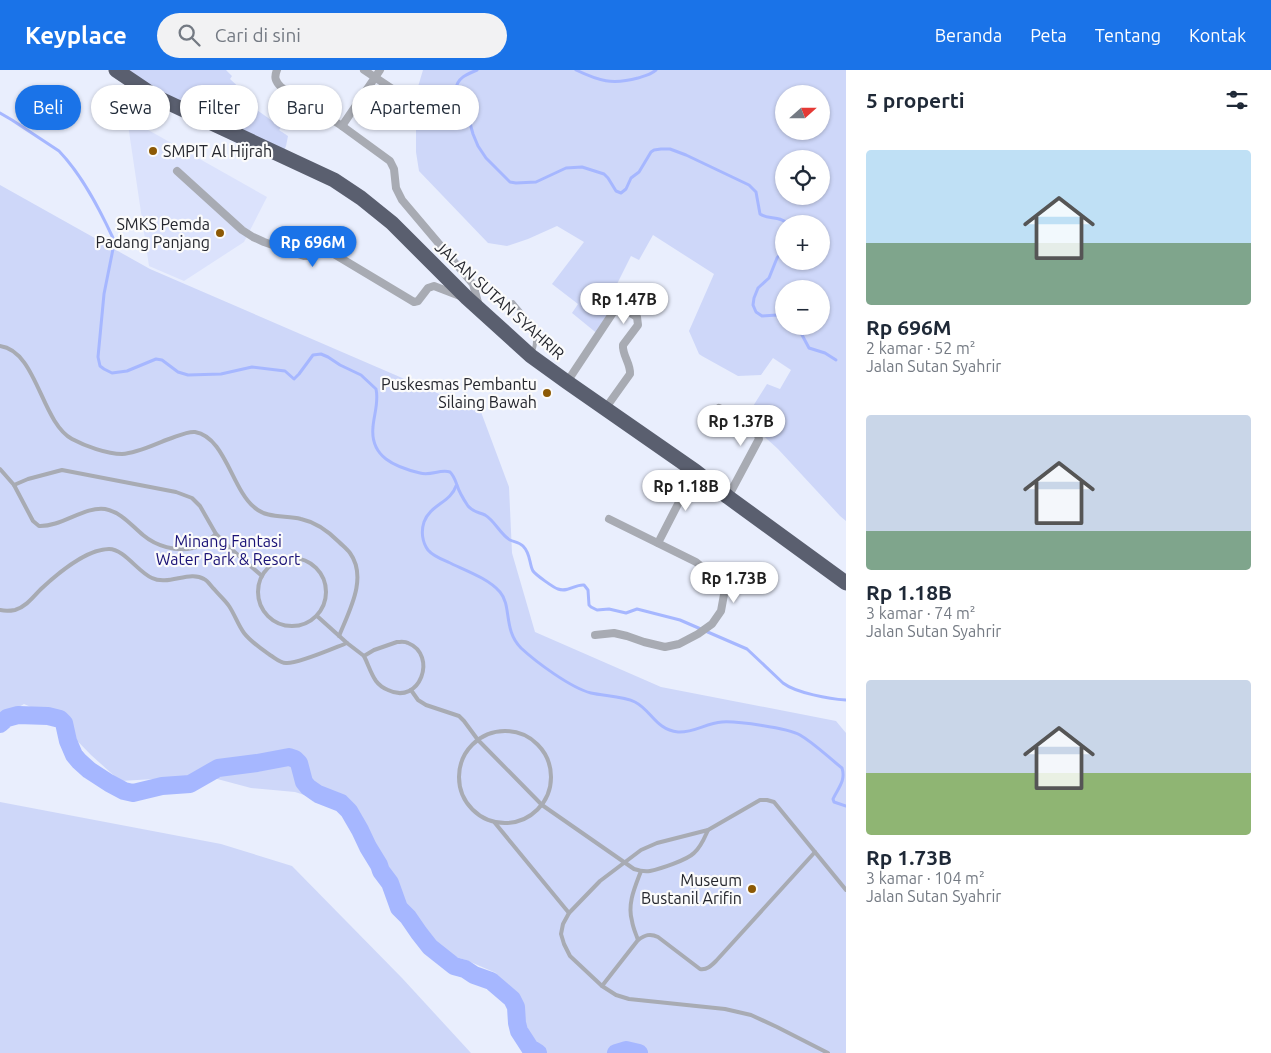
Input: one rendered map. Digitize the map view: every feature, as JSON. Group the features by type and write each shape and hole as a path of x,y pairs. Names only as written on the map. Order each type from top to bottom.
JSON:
{"highway":[{"name":"JALAN SUTAN SYAHRIR","path":"116,70 156,97 334,180 361,198 392,223 467,298 531,356 695,470 728,497 846,583"}],"street":[{"path":"278,70 275,79 279,85"},
{"path":"364,70 377,74 391,85"},
{"path":"377,74 342,126 390,161 394,169 396,188 402,200 473,284 480,309"},
{"path":"177,171 242,230 264,242 308,257 330,251 414,302 418,301 428,288 434,286 467,298"},
{"path":"567,382 618,305 637,317 638,325 623,345 630,374 605,409"},
{"path":"719,408 757,432 759,436 728,497"},
{"path":"658,543 695,470"},
{"path":"595,635 614,633 664,647 679,644 712,624 722,610 725,589 722,583 696,562 609,519"}],"lane":[{"path":"513,302 529,321 535,332 535,346 531,356"},
{"path":"0,346 12,350 23,360 51,413 69,438 83,445 122,454 192,432 204,435 215,444 245,498 255,508 267,515 301,519 316,524 334,536 351,555 358,572 356,593 339,636"},
{"path":"0,469 14,485 27,512 39,526 56,524 92,510 103,509 124,517 144,536 168,548 179,550 194,548 216,534"},
{"path":"14,485 28,479 62,470 176,492 192,498 200,506 216,534 262,576"},
{"path":"0,610 15,610 24,605 48,582 70,565 96,552 108,549 121,553 155,580 202,577 230,607 245,634 255,645 280,662 298,661 347,643"},
{"path":"290,558 302,560 312,565 320,573 325,584 326,595 323,606 317,616 305,624 292,627 278,624 267,615 260,604 258,590 262,576 269,567 279,561 290,558"},
{"path":"317,616 364,656 375,680 391,692 401,694 411,690 419,682 424,671 423,660 417,649 408,642 397,642 374,650 364,656"},
{"path":"411,690 418,700 426,705 459,716 478,740 542,805 634,869 650,871 687,858 700,847 708,830"},
{"path":"509,731 524,735 538,745 547,758 551,774 550,790 542,805 530,817 513,823 496,823 479,816 467,804 460,787 460,769 466,753 478,740 492,733 509,731"},
{"path":"828,1053 752,1015 726,1009 616,995 602,986 570,956 561,934 563,924 569,913 600,881 623,862 641,850 657,843 708,830 760,800 774,802 846,890"},
{"path":"496,823 569,913"},
{"path":"602,986 638,940 651,934 658,937 700,969 710,968 815,852"},
{"path":"638,940 631,920 630,907 632,894 641,871"}],"shaded area":[{"path":"129,130 148,130 267,197 244,242 184,281 149,266"}],"green space":[{"path":"123,70 226,70 232,76 230,79 236,85 180,85 180,104 170,99 170,85 146,85"},
{"path":"423,70 846,70 846,521 778,449 745,419 767,384 780,389 791,370 773,358 761,375 738,376 699,354 689,331 714,274 653,235 639,260 631,256 616,286 626,296 599,335 572,313 578,304 552,284 584,242 557,226 507,246 488,243 419,171 416,152 416,130 479,130 479,85 418,85"},
{"path":"258,111 268,118 268,130 279,130 288,136 283,153 235,130 258,130"},
{"name":"Minang Fantasi Water Park & Resort","path":"0,185 150,269 481,412 509,487 512,553 535,632 661,687 836,721 846,733 846,1053 547,1053 529,1046 516,1027 496,973 466,960 433,950 411,924 384,876 369,831 345,808 295,792 251,788 206,776 120,781 91,755 54,717 24,704 0,718"},
{"path":"0,802 221,844 292,866 402,978 471,1053 0,1053"}],"waterway":[{"path":"477,70 460,79 456,89 465,105 478,146 486,158 510,182 536,182 566,168 582,167 604,174 616,191 621,193 626,189 631,178 639,172 651,152 654,150 670,149 749,185 756,192 760,214 775,218"},
{"path":"576,70 606,81 629,80 656,70"},
{"path":"0,113 59,151 83,181 113,238 114,244 104,294 98,357 100,366 104,369 112,373 127,371 156,359 162,360 178,372 188,375 221,374 252,367 285,371 294,379 313,355 321,354 328,357 361,375 376,389 377,399 373,437 380,453 393,464 411,471 424,474 443,471 450,472 468,506 489,518 510,540 523,546 533,571 549,584 562,590 584,585 588,590 589,605 597,610 609,609 626,613 637,609 680,620 747,649 789,687 813,695 846,700"},
{"path":"775,263 769,278 758,288 753,305 756,312 762,316 775,315"},
{"path":"802,335 809,348 825,353 836,360"},
{"path":"456,486 450,496 435,507 427,516 423,529 424,544 435,556 482,578 500,592 506,604 515,641 527,654 574,686 591,693 625,698 635,702 659,724 670,730 684,732 716,723 729,722 794,732 816,746 842,768 842,781 833,799 834,802 846,806"},
{"path":"0,724 7,718 18,715 48,716 60,719 64,723 68,741 74,755 79,761 109,783 124,791 133,793 162,786 190,784 218,768 289,757 295,759 299,763 304,782 308,787 318,794 341,803 349,811 381,871 390,883 399,908 430,947 454,966 491,981 512,999 516,1007 519,1031 530,1048 538,1053"},
{"path":"616,1053 626,1050 639,1053"}],"place":[{"name":"SMPIT Al Hijrah","path":"153,151"},
{"name":"SMKS Pemda Padang Panjang","path":"220,233"},
{"name":"Puskesmas Pembantu Silaing Bawah","path":"547,393"},
{"name":"Museum Bustanil Arifin","path":"752,889"}]}
